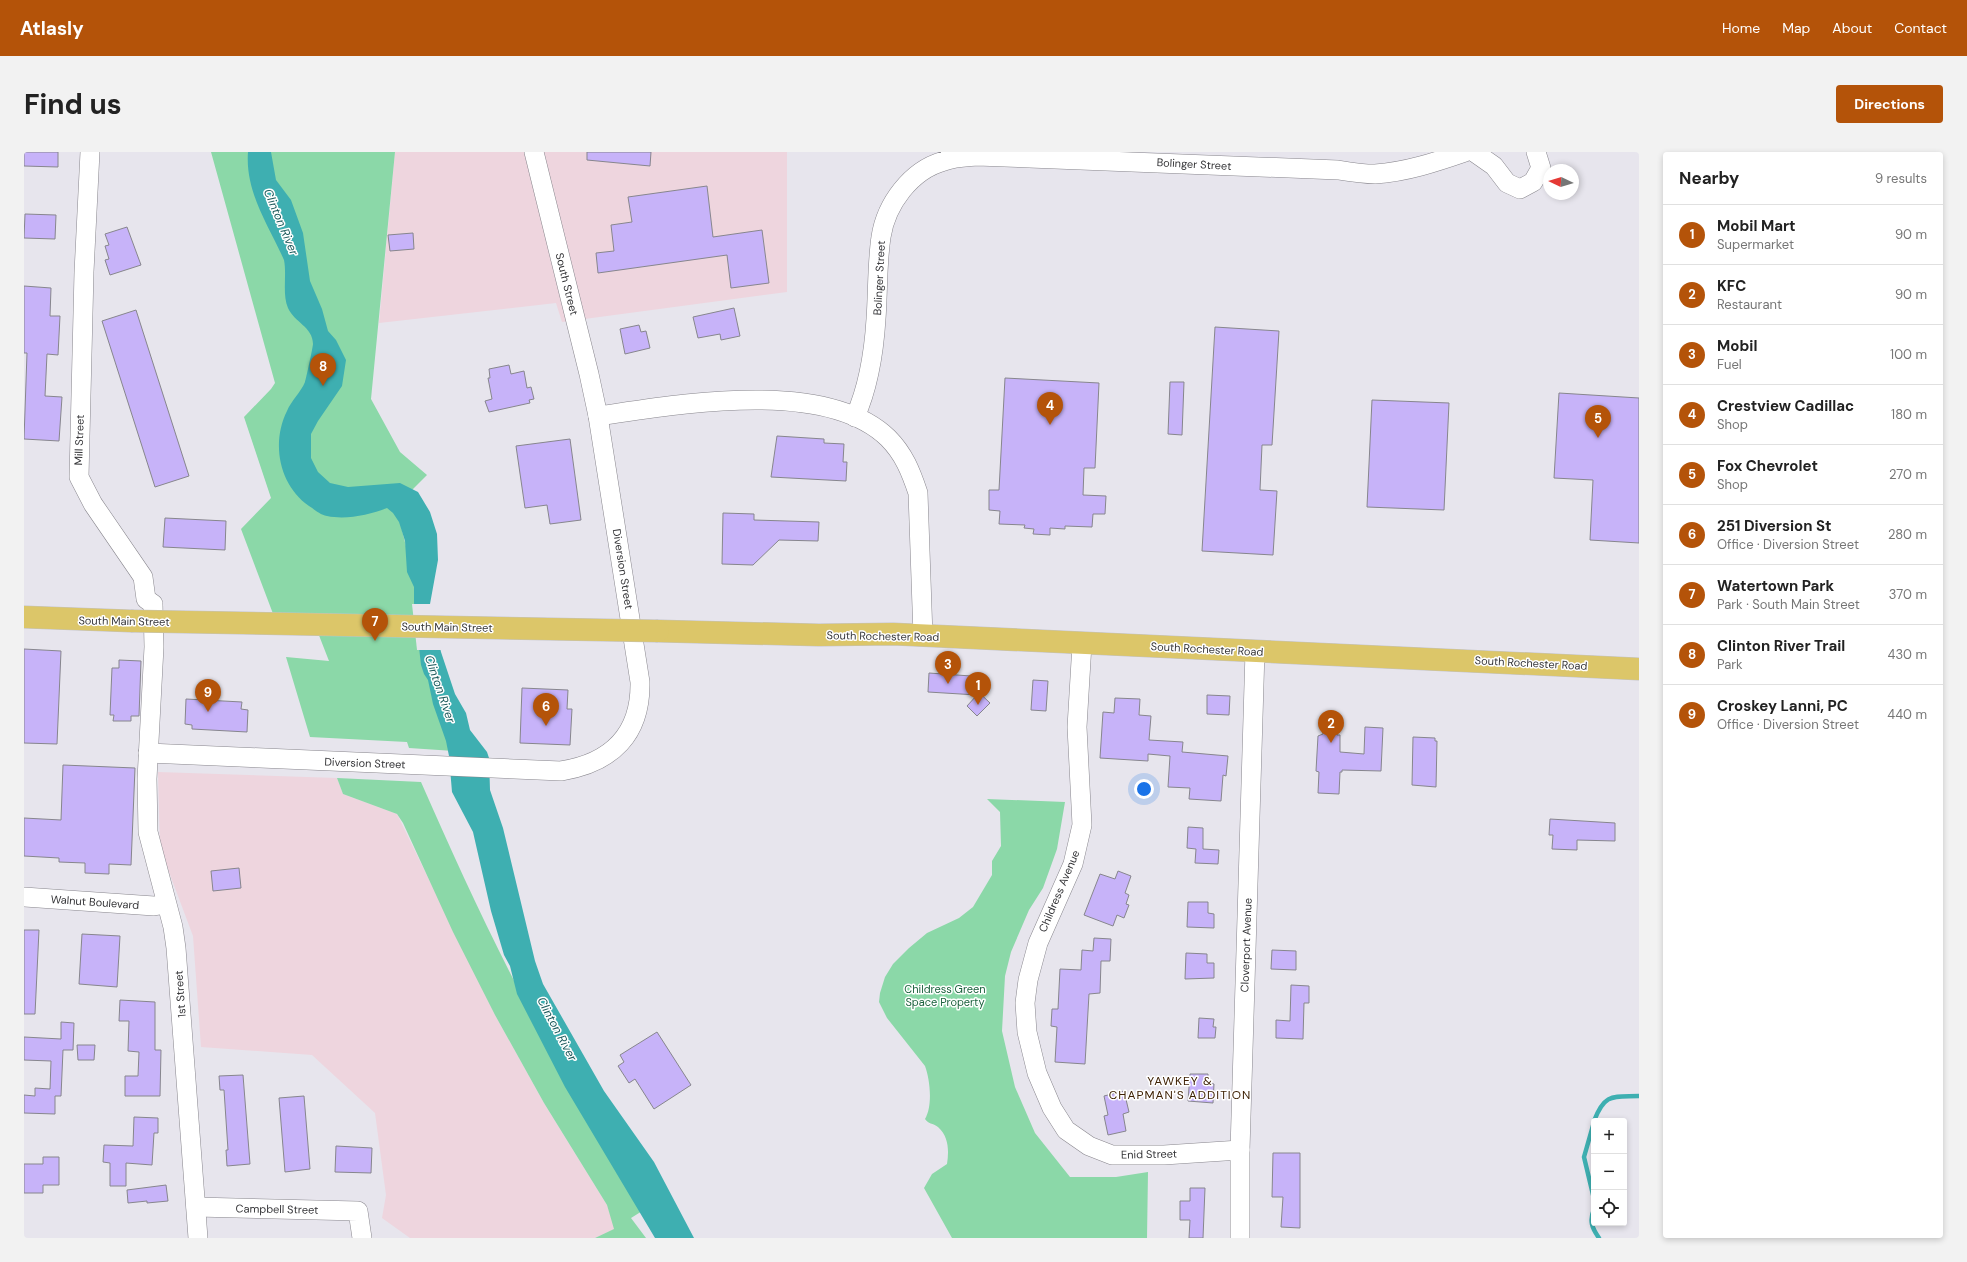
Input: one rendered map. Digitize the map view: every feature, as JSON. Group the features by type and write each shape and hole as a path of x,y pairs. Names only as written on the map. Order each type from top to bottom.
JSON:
{"main road":[{"name":"South Main Street","path":"24,617 131,621 775,634"},
{"name":"South Rochester Road","path":"775,634 923,636 1639,669"}],"street":[{"name":"Mill Street","path":"90,152 78,471 80,481 93,504 143,577 146,599 154,604 154,647 148,753"},
{"name":"South Street","path":"534,152 598,416"},
{"name":"Bolinger Street","path":"855,417 865,396 876,320 881,235 889,211 901,191 917,174 943,161 977,156 1338,170 1374,174 1409,169 1441,161 1465,152"},
{"path":"1474,152 1494,166 1507,183 1520,189 1533,182 1541,168 1536,152"},
{"path":"598,416 678,406 771,400 814,405 855,417 878,430 896,446 911,471 918,493 923,636"},
{"name":"Diversion Street","path":"148,753 561,771 588,765 614,750 633,724 639,707 640,694 638,667 598,416"},
{"name":"Childress Avenue","path":"1052,1108 1037,1073 1027,1032 1025,1002 1028,980 1038,943 1073,864 1082,825 1077,727 1082,644"},
{"name":"Cloverport Avenue","path":"1240,1238 1240,1150 1255,652"},
{"name":"1st Street","path":"148,753 146,812 148,832 173,927 176,948 198,1238"},
{"name":"Walnut Boulevard","path":"24,897 154,906 166,904"},
{"name":"Enid Street","path":"1052,1108 1066,1130 1089,1146 1112,1155 1164,1155 1240,1150"},
{"name":"Campbell Street","path":"196,1207 358,1211 362,1238"}],"shaded area":[{"path":"395,152 787,152 787,292 562,322 556,303 379,323"},
{"path":"158,772 337,778 343,794 397,814 495,1015 544,1103 607,1205 615,1229 595,1238 410,1238 382,1218 386,1195 375,1113 312,1055 201,1047 193,936 160,848"}],"green space":[{"path":"211,152 395,152 371,399 400,452 427,475 408,494 401,526 436,668 469,752 409,748 407,742 310,737 286,657 329,661 313,620 275,619 241,529 271,498 244,417 275,383"},
{"path":"337,778 421,782 470,891 523,998 647,1208 631,1218 646,1238 595,1238 614,1229 607,1205 544,1103 495,1015 453,932 403,823 397,814 343,794"},
{"name":"Childress Green Space Property","path":"987,799 1065,802 1057,849 1043,888 1029,910 1011,952 1005,976 1002,1031 1015,1087 1035,1133 1070,1177 1116,1177 1148,1172 1147,1238 952,1238 924,1188 932,1174 947,1164 947,1144 942,1131 925,1119 928,1114 930,1092 925,1066 887,1018 879,1002 880,993 885,977 893,964 927,933 959,918 973,907 992,875 992,861 1001,846 1000,812"}],"water":[{"name":"Clinton River","path":"248,152 271,152 276,180 291,200 303,233 310,281 322,309 328,331 336,340 346,360 342,386 311,434 311,458 318,472 330,483 348,487 400,483 418,492 430,512 437,534 438,560 430,604 441,652 455,694 466,713 470,730 487,752 489,758 490,790 503,828 535,961 543,984 604,1091 654,1162 694,1238 655,1238 565,1087 517,994 510,966 504,955 491,911 473,832 452,792 449,756 446,741 433,704 428,680 421,665 414,603 414,587 407,572 405,541 399,522 393,513 387,508 365,515 350,517 327,516 317,512 299,497 291,487 285,475 279,450 279,436 282,423 289,407 305,382 313,344 310,333 294,317 286,303 284,260 259,208 254,194 248,167"}],"pier":[{"path":"412,604 432,604 443,650 417,650"}],"building":[{"path":"24,152 58,152 58,167 24,166"},
{"path":"587,152 651,152 650,166 587,160"},
{"path":"707,186 713,237 762,230 769,283 731,288 727,255 598,273 596,253 614,251 611,225 632,222 628,197"},
{"path":"25,214 56,215 55,239 24,238"},
{"path":"127,227 141,265 110,275 105,260 109,259 105,246 109,245 105,234"},
{"path":"413,233 414,249 390,251 388,235"},
{"path":"24,286 51,288 50,316 60,316 58,355 47,354 45,396 62,397 59,441 24,439 27,353 24,353"},
{"path":"734,308 740,336 721,340 720,334 698,338 693,317"},
{"path":"136,310 189,476 155,487 102,321"},
{"path":"639,325 641,332 646,331 650,348 625,354 620,329"},
{"path":"1215,327 1279,331 1272,445 1262,445 1260,490 1277,491 1273,555 1202,551"},
{"path":"509,365 511,374 524,371 527,388 531,387 534,399 529,400 530,403 489,412 485,401 492,399 488,378 490,378 489,369"},
{"path":"1005,378 1099,383 1095,468 1084,468 1083,495 1106,496 1105,514 1093,514 1092,527 1065,526 1065,529 1050,528 1050,535 1033,534 1034,529 1024,528 1025,525 999,524 1000,511 989,510 989,490 999,490"},
{"path":"1170,382 1184,382 1182,435 1168,434"},
{"path":"1559,393 1639,398 1639,543 1590,540 1593,480 1554,478"},
{"path":"1372,400 1449,403 1444,510 1367,507"},
{"path":"777,436 824,439 824,443 844,444 843,462 847,462 846,481 771,477"},
{"path":"570,439 581,520 550,524 547,505 525,508 516,446"},
{"path":"723,513 754,514 754,520 819,522 818,541 779,540 753,565 722,564"},
{"path":"165,518 226,521 225,550 163,547"},
{"path":"24,649 61,651 57,744 24,743"},
{"path":"119,660 141,661 139,716 131,716 131,721 113,721 114,715 110,715 112,668 119,668"},
{"path":"929,673 971,676 970,684 990,703 977,716 967,706 977,695 928,692"},
{"path":"1033,680 1048,681 1046,711 1031,710"},
{"path":"522,688 568,690 567,709 572,709 570,745 520,743"},
{"path":"1207,695 1230,696 1229,715 1207,714"},
{"path":"1115,698 1140,699 1139,715 1151,716 1149,740 1183,742 1182,752 1228,756 1226,776 1223,775 1221,801 1189,799 1190,788 1168,787 1170,756 1148,754 1148,761 1100,758 1103,712 1114,713"},
{"path":"186,699 242,702 241,709 248,710 247,732 192,729 192,725 185,724"},
{"path":"1365,727 1383,728 1381,771 1342,770 1342,772 1340,772 1339,794 1318,793 1319,772 1316,771 1318,736 1323,734 1323,732 1337,732 1337,735 1340,735 1340,752 1364,754"},
{"path":"1413,737 1435,738 1435,741 1437,741 1436,787 1412,785"},
{"path":"63,765 135,768 131,865 109,864 109,874 85,873 85,863 59,862 59,858 24,856 24,818 61,820"},
{"path":"1550,819 1615,823 1615,841 1577,840 1577,850 1552,849 1553,835 1549,835"},
{"path":"1188,827 1203,828 1203,849 1219,850 1218,864 1195,863 1196,849 1187,848"},
{"path":"239,868 241,888 213,891 211,871"},
{"path":"1118,871 1131,876 1125,893 1129,895 1126,904 1129,905 1124,918 1117,915 1113,926 1084,915 1100,874 1115,879"},
{"path":"1188,902 1208,902 1208,913 1214,914 1214,928 1187,927"},
{"path":"24,930 39,930 35,1014 24,1014"},
{"path":"82,934 120,936 117,987 79,984"},
{"path":"1094,938 1111,939 1110,961 1101,961 1100,993 1089,994 1085,1064 1055,1062 1057,1027 1051,1026 1052,1009 1058,1009 1060,969 1081,970 1082,950 1093,951"},
{"path":"1272,950 1296,951 1296,970 1271,969"},
{"path":"1186,953 1207,954 1207,963 1214,963 1214,978 1185,979"},
{"path":"1291,985 1309,986 1309,1003 1304,1003 1303,1039 1276,1038 1276,1020 1290,1021"},
{"path":"120,1000 155,1002 155,1050 161,1050 160,1096 125,1096 125,1076 138,1076 139,1052 128,1051 129,1021 119,1021"},
{"path":"1199,1018 1214,1019 1213,1027 1216,1027 1215,1038 1198,1038"},
{"path":"61,1022 74,1023 73,1050 63,1050 61,1096 55,1096 55,1114 24,1113 24,1095 35,1096 35,1088 50,1089 51,1061 24,1060 24,1037 61,1039"},
{"path":"657,1032 691,1085 654,1109 635,1079 629,1083 618,1066 624,1062 620,1055"},
{"path":"77,1045 95,1045 94,1060 78,1060"},
{"path":"1190,1074 1208,1074 1208,1083 1214,1084 1213,1103 1188,1101"},
{"path":"243,1075 250,1164 227,1166 226,1150 228,1150 224,1090 220,1090 219,1076"},
{"path":"1124,1091 1129,1112 1123,1114 1126,1131 1108,1135 1104,1116 1108,1115 1104,1096"},
{"path":"304,1096 310,1169 285,1172 279,1098"},
{"path":"134,1117 158,1118 158,1133 154,1133 152,1165 126,1163 126,1186 110,1186 110,1163 103,1162 104,1145 133,1146"},
{"path":"336,1146 372,1148 371,1173 335,1172"},
{"path":"1273,1153 1300,1153 1300,1228 1281,1227 1283,1197 1272,1197"},
{"path":"43,1157 59,1157 59,1185 43,1185 43,1193 24,1193 24,1164 43,1164"},
{"path":"166,1185 168,1201 128,1203 127,1190"},
{"path":"1190,1188 1205,1188 1203,1238 1189,1238 1190,1220 1180,1220 1180,1201 1190,1201"}],"waterway":[{"path":"1595,1118 1602,1105 1611,1098 1639,1096"},
{"path":"1591,1132 1584,1157 1592,1190"},
{"path":"1593,1226 1599,1238"}],"place":[{"name":"Clinton River Trail","path":"323,386"},
{"name":"Crestview Cadillac","path":"1050,425"},
{"name":"Fox Chevrolet","path":"1598,438"},
{"name":"Watertown Park","path":"375,641"},
{"name":"Mobil","path":"948,684"},
{"name":"Mobil Mart","path":"978,705"},
{"name":"Croskey Lanni, PC","path":"208,712"},
{"name":"251 Diversion St","path":"546,726"},
{"name":"KFC","path":"1331,743"}],"district":[{"name":"YAWKEY & CHAPMAN'S ADDITION","path":"1180,1088"}]}
